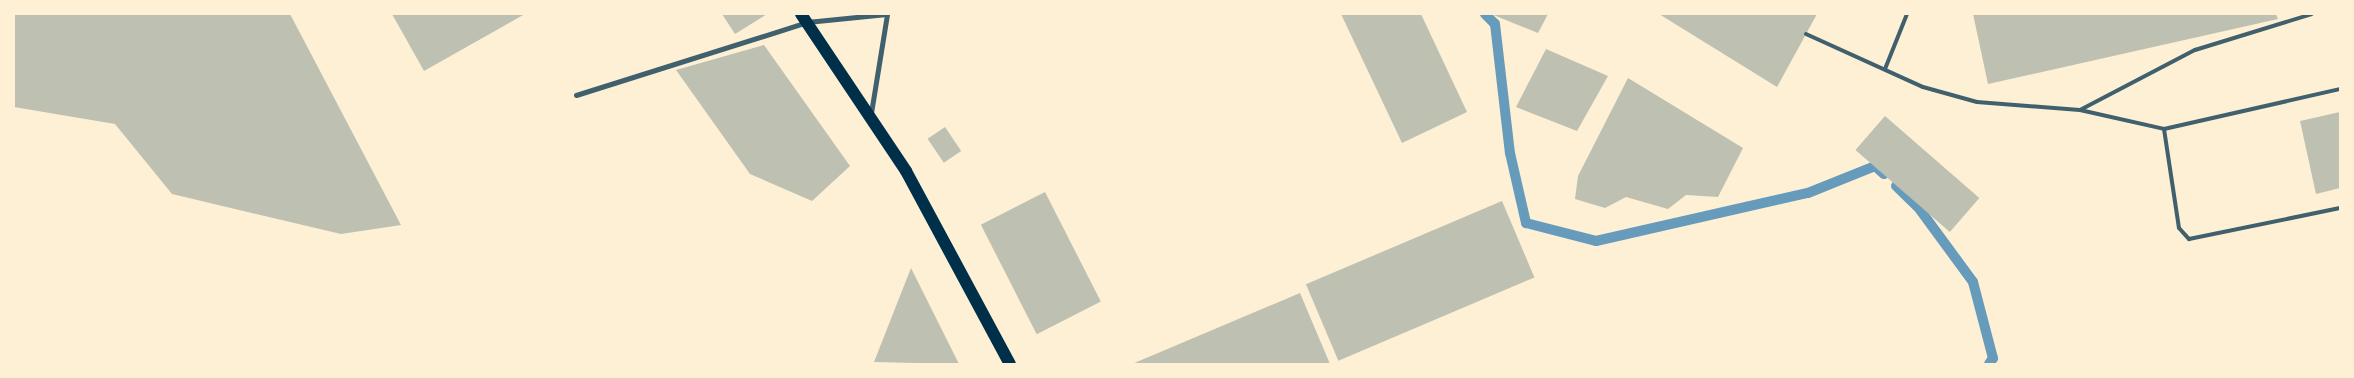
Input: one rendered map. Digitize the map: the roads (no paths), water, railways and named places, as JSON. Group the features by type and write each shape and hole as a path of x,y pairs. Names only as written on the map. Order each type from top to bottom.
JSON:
{"main road":[{"path":"804,18 870,116 933,218 1010,364"}],"street":[{"path":"576,95 804,18 887,14 870,116"}],"lane":[{"path":"1885,69 1907,14"},
{"path":"2080,110 2195,50 2312,14"},
{"path":"1806,34 1923,87 1977,102 2080,110 2164,129 2340,89"},
{"path":"2164,129 2179,228 2189,238 2340,208"}],"waterway":[{"path":"1485,14 1495,24 1510,153 1526,223 1596,241 1808,193 1875,166 1884,174"},
{"path":"1896,186 1918,207 1973,282 1993,358 1989,364"}]}
